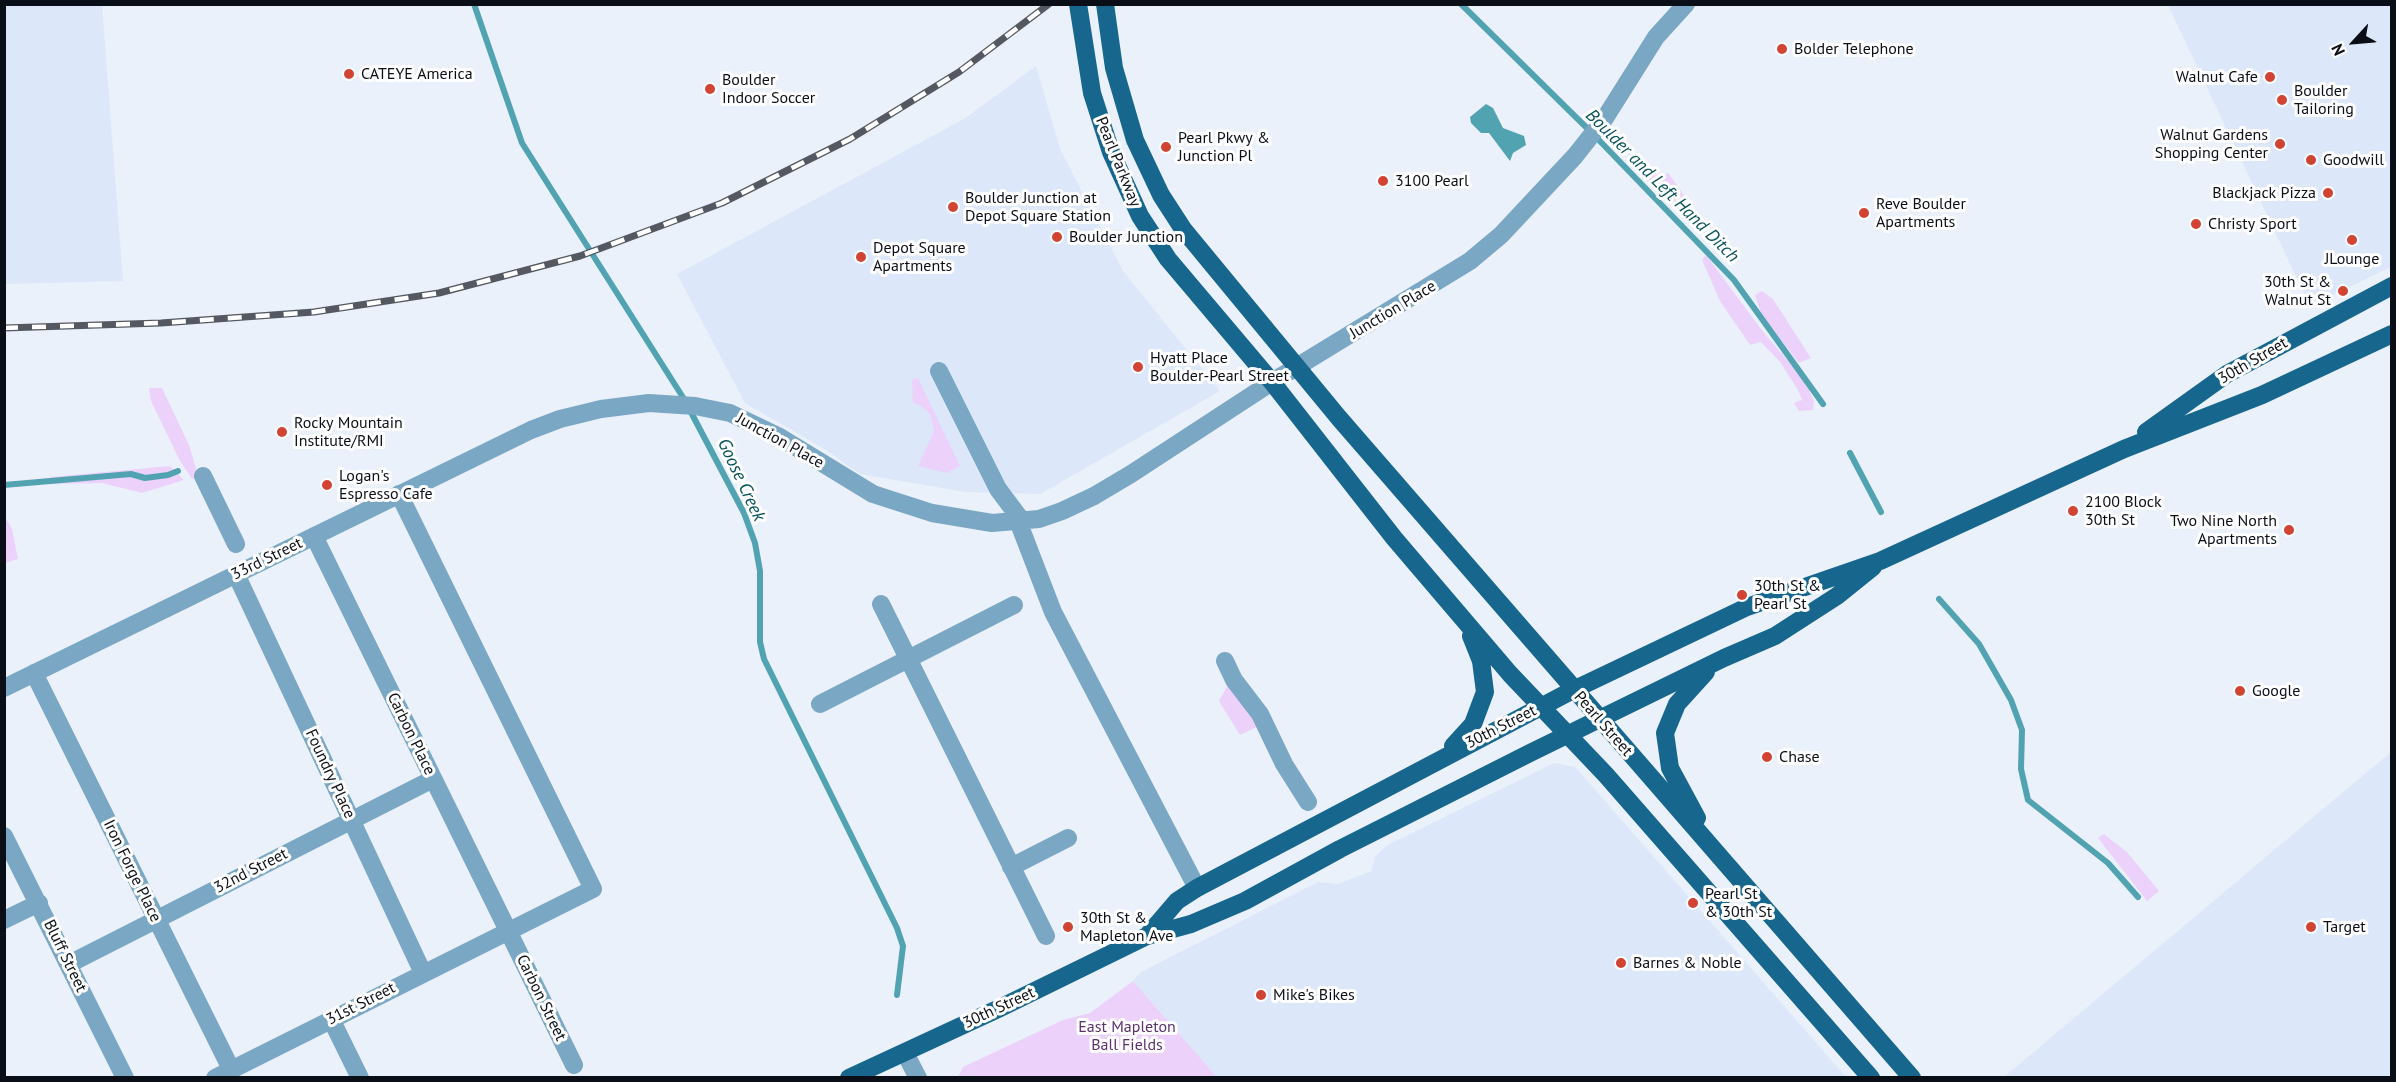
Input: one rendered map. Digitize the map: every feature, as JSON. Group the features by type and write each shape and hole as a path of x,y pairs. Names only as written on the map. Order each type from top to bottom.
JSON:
{"main road":[{"name":"Pearl Parkway","path":"1078,4 1092,93 1111,152 1140,216 1190,287 1272,382"},
{"name":"Pearl Parkway","path":"1105,4 1114,68 1125,108 1139,149 1161,195 1188,236 1298,367"},
{"name":"30th Street","path":"2124,448 2227,374 2391,286"},
{"name":"30th Street","path":"1147,936 1177,901 1197,888 1539,706 1747,607 1880,561 2124,448 2262,395 2391,334"},
{"name":"Pearl Street","path":"1298,367 1573,690 1912,1077"},
{"name":"Pearl Street","path":"1272,382 1394,538 1462,618 1871,1077"},
{"name":"30th Street","path":"849,1077 904,1053 1147,936 1191,924 1245,901 1340,849 1568,735 1724,658 1775,636 1837,596 1880,561"},
{"path":"1440,758 1473,724 1485,692 1481,661 1462,618"},
{"path":"1721,858 1676,783 1666,757 1665,733 1673,710 1683,695 1724,658"}],"street":[{"name":"Junction Place","path":"531,430 576,414 649,403 718,410 778,436 839,474 887,500 969,520 992,523 1020,521 1062,511 1094,496 1272,382 1470,261 1515,221 1579,151 1605,118 1638,61 1686,4"},
{"path":"939,371 998,489 1020,521 1053,612 1197,888"},
{"name":"33rd Street","path":"4,688 531,430"},
{"path":"203,476 236,544"},
{"name":"31st Street","path":"223,1073 593,889 399,494"},
{"name":"Carbon Place","path":"314,536 508,931"},
{"name":"Foundry Place","path":"236,574 423,973"},
{"path":"881,604 1046,936"},
{"path":"820,704 1014,605"},
{"path":"1225,660 1234,680 1260,714 1284,764 1308,802"},
{"name":"Iron Forge Place","path":"34,673 156,919 223,1073"},
{"name":"32nd Street","path":"69,964 433,779"},
{"name":"Bluff Street","path":"4,836 125,1077"},
{"path":"1011,867 1068,838"},
{"path":"4,920 39,903"},
{"name":"Carbon Street","path":"508,931 574,1065"},
{"path":"331,1019 360,1077"},
{"path":"904,1053 918,1077"}],"shaded area":[{"path":"4,5 102,5 123,281 5,284"},
{"path":"2168,5 2391,5 2391,267 2310,306"},
{"path":"1036,66 1060,149 1123,271 1220,391 1040,494 965,492 860,474 826,450 745,403 677,274 964,119"},
{"name":"Target","path":"2391,752 2391,1077 2004,1077"},
{"path":"1554,763 1575,767 1846,1077 1217,1077 1133,981 1141,972 1318,882 1338,884 1371,871 1375,857 1386,846"}],"green space":[{"path":"1630,153 1659,177 1668,173 1682,192 1692,220 1654,185 1628,155"},
{"path":"1706,255 1764,333 1804,379 1814,401 1813,410 1799,411 1794,403 1802,400 1780,362 1761,342 1750,345 1720,301 1702,260"},
{"path":"1762,291 1773,299 1811,358 1799,363 1762,316 1755,295"},
{"path":"918,378 960,466 947,473 918,466 934,431 930,414 920,405 913,403 912,380"},
{"path":"149,388 162,388 189,445 198,475 192,479 180,461 151,401"},
{"path":"170,466 184,480 142,493 102,483 52,484 50,477"},
{"path":"4,515 12,529 18,559 5,563"},
{"path":"1229,683 1261,725 1240,735 1219,701"},
{"path":"2104,834 2127,852 2159,891 2147,901 2098,838"},
{"name":"East Mapleton Ball Fields","path":"1133,981 1217,1077 958,1077 963,1067 1063,1020 1090,1013"}],"water":[{"path":"1486,104 1493,108 1503,128 1524,136 1526,145 1513,153 1510,161 1489,133 1481,133 1471,123 1470,117"}],"waterway":[{"name":"Goose Creek","path":"474,4 522,143 684,399 744,513 755,543 760,571 760,642 764,659 897,928 903,946 897,995"},
{"name":"Boulder and Left Hand Ditch","path":"1461,4 1594,135 1734,280 1823,404"},
{"name":"Boulder and Left Hand Ditch","path":"1850,453 1881,512"},
{"path":"4,485 131,474 145,478 168,475 178,471"},
{"name":"Boulder and Left Hand Ditch","path":"1939,599 1979,644 2011,700 2022,730 2021,769 2028,800 2108,863 2138,897"}],"railway":[{"path":"4,328 161,323 314,312 439,293 580,256 722,203 850,139 959,72 1049,4"}],"place":[{"name":"Bolder Telephone","path":"1782,49"},
{"name":"CATEYE America","path":"349,74"},
{"name":"Walnut Cafe","path":"2270,77"},
{"name":"Boulder Indoor Soccer","path":"710,89"},
{"name":"Boulder Tailoring","path":"2282,100"},
{"name":"Walnut Gardens Shopping Center","path":"2280,144"},
{"name":"Pearl Pkwy & Junction Pl","path":"1166,147"},
{"name":"Goodwill","path":"2311,160"},
{"name":"3100 Pearl","path":"1383,181"},
{"name":"Blackjack Pizza","path":"2328,193"},
{"name":"Boulder Junction at Depot Square Station","path":"953,207"},
{"name":"Reve Boulder Apartments","path":"1864,213"},
{"name":"Christy Sport","path":"2196,224"},
{"name":"Boulder Junction","path":"1057,237"},
{"name":"JLounge","path":"2352,240"},
{"name":"Depot Square Apartments","path":"861,257"},
{"name":"30th St & Walnut St","path":"2343,291"},
{"name":"Hyatt Place Boulder-Pearl Street","path":"1138,367"},
{"name":"Rocky Mountain Institute/RMI","path":"282,432"},
{"name":"Logan's Espresso Cafe","path":"327,485"},
{"name":"2100 Block 30th St","path":"2073,511"},
{"name":"Two Nine North Apartments","path":"2289,530"},
{"name":"30th St & Pearl St","path":"1742,595"},
{"name":"Google","path":"2240,691"},
{"name":"Chase","path":"1767,757"},
{"name":"Pearl St & 30th St","path":"1693,903"},
{"name":"30th St & Mapleton Ave","path":"1068,927"},
{"name":"Target","path":"2311,927"},
{"name":"Barnes & Noble","path":"1621,963"},
{"name":"Mike's Bikes","path":"1261,995"}]}
